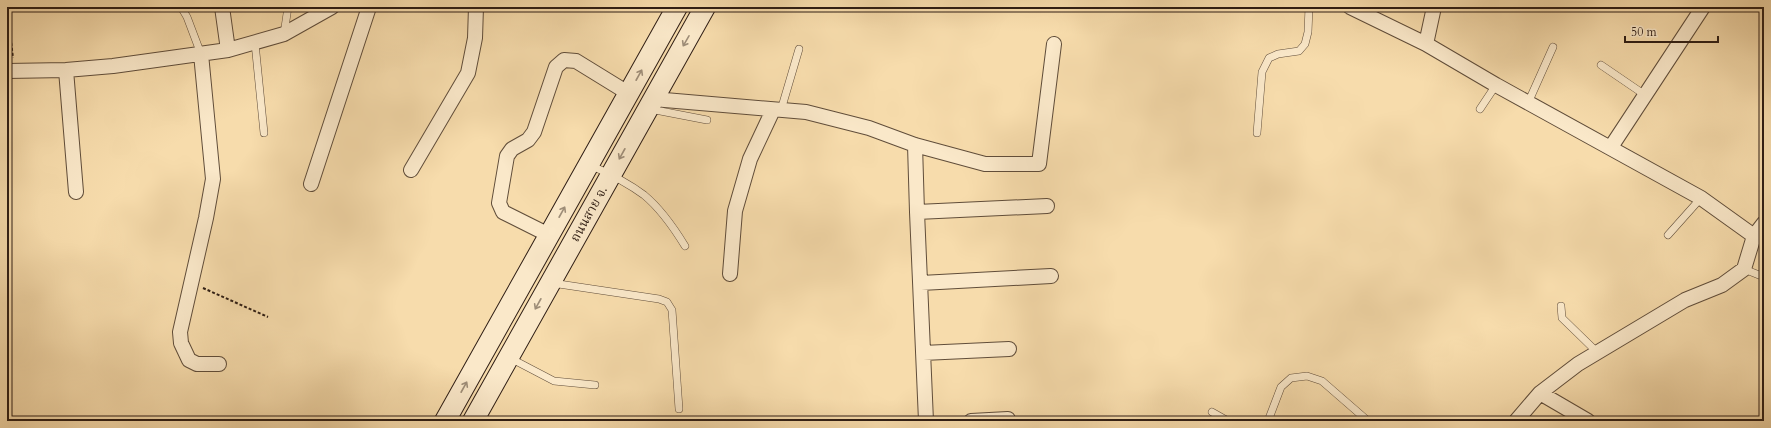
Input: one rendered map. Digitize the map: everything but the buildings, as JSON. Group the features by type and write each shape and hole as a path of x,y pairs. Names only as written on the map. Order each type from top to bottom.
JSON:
{"main road":[{"name":"ถนนสาย จ.","path":"445,421 677,7"},
{"name":"ถนนสาย จ.","path":"473,421 705,7"}],"street":[{"path":"222,7 228,50"},
{"path":"10,71 66,70 113,66 228,50 284,34 332,7"},
{"path":"311,184 369,7"},
{"path":"410,170 468,73 475,38 476,7"},
{"path":"1350,7 1426,44 1496,85 1702,198 1754,236"},
{"path":"1426,44 1434,7"},
{"path":"1610,147 1703,7"},
{"path":"650,104 806,112 869,128 916,145 985,164 1039,164 1054,44"},
{"path":"201,54 213,179 180,332 181,342 189,360 197,364 219,364"},
{"path":"549,235 503,212 500,203 507,156 512,149 528,140 534,132 556,66 564,60 576,61 628,93"},
{"path":"66,70 76,192"},
{"path":"730,274 735,211 750,159 777,110"},
{"path":"916,145 917,212 926,421"},
{"path":"917,212 1047,206"},
{"path":"1516,421 1540,393 1578,364 1685,300 1722,285 1744,269 1754,236 1764,223"},
{"path":"921,283 1051,276"},
{"path":"923,353 1009,349"},
{"path":"1540,393 1588,421"},
{"path":"971,421 1008,419"}],"lane":[{"path":"181,7 187,17 201,54"},
{"path":"284,34 288,7"},
{"path":"1257,133 1262,72 1269,58 1278,54 1299,51 1305,44 1308,32 1309,7"},
{"path":"255,43 264,133"},
{"path":"1528,102 1552,47"},
{"path":"777,110 799,49"},
{"path":"1601,65 1645,95"},
{"path":"1480,109 1496,85"},
{"path":"650,104 707,120"},
{"path":"589,164 611,175 645,196 672,225 685,246"},
{"path":"1668,235 1702,198"},
{"path":"1744,269 1764,277"},
{"path":"550,283 659,299 667,302 672,310 679,409"},
{"path":"1561,306 1562,318 1598,352"},
{"path":"509,357 554,381 594,385"},
{"path":"1268,421 1281,386 1291,378 1307,376 1322,381 1368,421"},
{"path":"1212,412 1228,421"}],"path":[{"path":"10,33 10,71"},
{"path":"191,282 268,317"}]}
